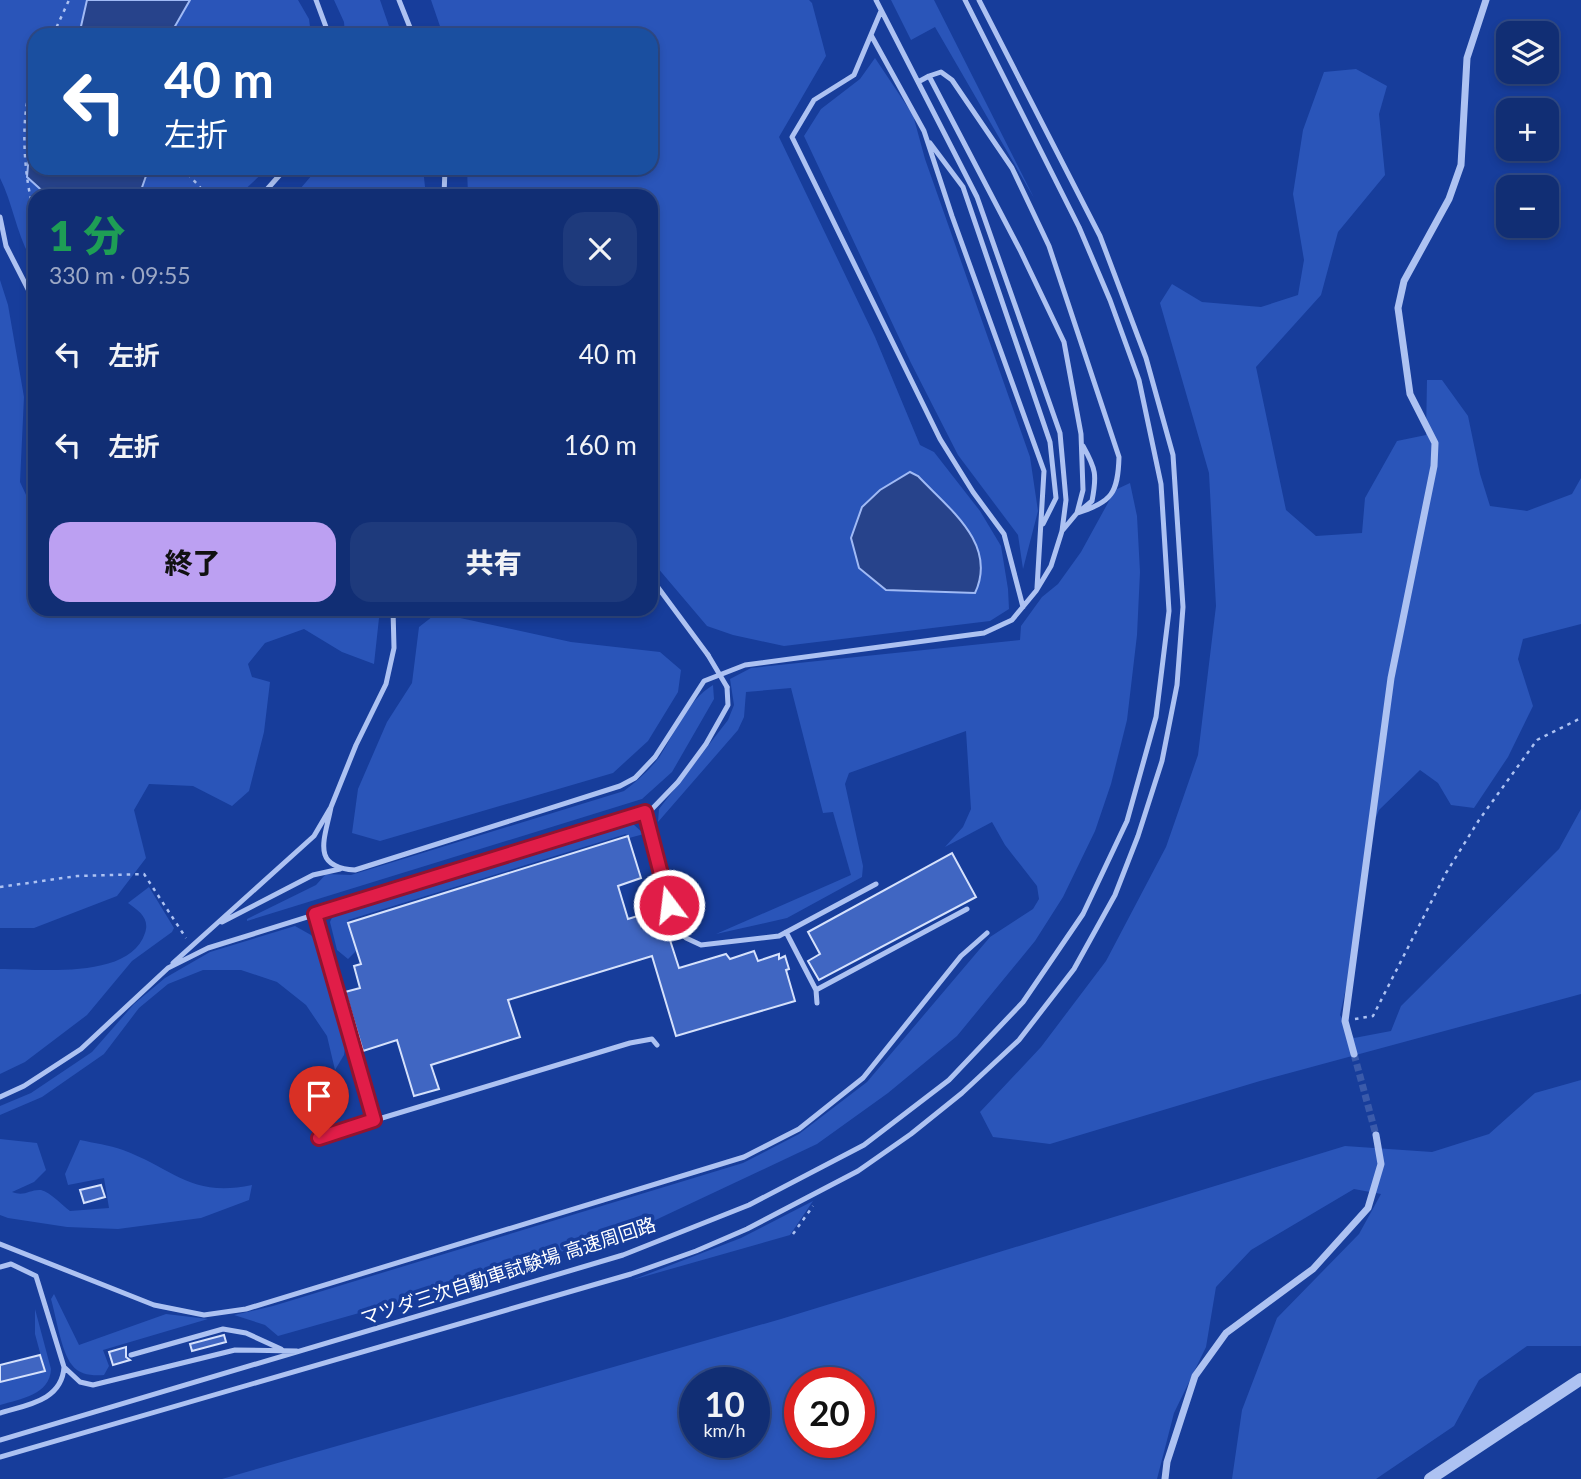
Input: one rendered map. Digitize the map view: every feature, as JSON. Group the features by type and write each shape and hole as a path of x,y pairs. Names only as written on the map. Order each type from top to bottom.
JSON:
{"street":[{"path":"1354,1054 1345,1021 1391,678 1434,466 1435,443 1410,394 1398,308 1404,281 1449,199 1461,166 1467,58 1486,0"},
{"path":"1165,1479 1167,1462 1195,1376 1226,1333 1313,1269 1368,1208 1381,1164 1376,1135"},
{"path":"1430,1479 1581,1379"}],"lane":[{"path":"316,0 326,28"},
{"path":"399,0 410,28"},
{"path":"215,926 313,875 340,869 355,870 620,786 635,778 655,758 704,681 745,665 984,633 1012,620 1036,591 1051,566 1062,531 1066,500 1060,433 977,197 876,0"},
{"name":"マツダ三次自動車試験場 高速周回路","path":"0,1440 623,1255 749,1205 864,1145 949,1080 1023,1002 1083,914 1127,821 1156,717 1169,611 1161,484 1139,380 1110,300 1079,227 965,0"},
{"path":"0,1457 631,1273 696,1251 747,1229 858,1171 911,1134 962,1093 1019,1040 1073,969 1115,895 1138,836 1162,761 1174,698 1183,607 1173,455 1146,358 1100,236 979,0"},
{"path":"881,11 854,75 814,100 792,137 940,439 973,492 1004,534 1023,607"},
{"path":"871,35 926,138 963,187 1050,442 1056,498 1042,527"},
{"path":"918,82 941,72 952,80 1012,168 1049,247 1119,457 1118,483 1101,505 1077,513"},
{"path":"929,76 1020,250 1064,342 1081,444 1083,490 1077,513"},
{"path":"926,138 951,216 1044,471 1036,591"},
{"path":"267,189 280,175"},
{"path":"0,218 6,246 28,287"},
{"path":"1062,531 1077,513 1092,501 1095,467 1081,444"},
{"path":"168,968 208,948 651,810 678,782 706,744 728,705 727,687 708,655 658,587"},
{"path":"0,1097 24,1086 82,1048 314,836 331,807 356,745 386,684 394,648 393,616"},
{"path":"331,807 323,849 328,863 340,869"},
{"path":"645,812 675,928 686,938 701,945 779,936 876,884"},
{"path":"817,990 967,909"},
{"path":"315,914 374,1120"},
{"path":"786,932 817,990 817,1003"},
{"path":"0,1244 154,1304 204,1315 246,1309 744,1157 799,1129 863,1078 961,956 987,933"},
{"path":"319,1138 631,1043 652,1039 657,1045"},
{"path":"0,1267 11,1264 36,1276 64,1367 64,1378 58,1389 40,1401 0,1413"},
{"path":"131,1355 223,1329 246,1333 284,1351"},
{"path":"64,1367 80,1382 93,1385 235,1350 305,1351"}],"path":[{"path":"56,28 69,0"},
{"path":"28,99 25,118 26,167 30,189"},
{"path":"189,175 200,189"},
{"path":"1345,1021 1373,1016 1446,873 1479,820 1537,740 1581,718"},
{"path":"0,887 77,876 144,874 192,946"}],"shaded area":[{"path":"0,0 87,0 81,28 28,28 27,177 40,189 28,189 28,253 0,178"},
{"path":"87,0 190,0 174,28 81,28"},
{"path":"190,0 298,0 309,19 310,28 174,28"},
{"path":"334,0 380,0 390,28 344,28"},
{"path":"431,0 809,0 812,3 826,56 779,137 875,337 920,445 934,452 980,511 1001,546 1009,609 990,621 784,646 733,635 707,626 658,568 658,189 468,189 467,175 658,175 658,28 441,28"},
{"path":"891,0 934,0 1034,198 935,27 911,40"},
{"path":"875,58 913,115 925,159 1030,457 1038,511 1023,569 1018,535 958,455 911,363 804,136 821,109 860,79"},
{"path":"1356,69 1387,86 1379,114 1385,175 1338,232 1321,295 1256,367 1286,510 1316,536 1362,533 1365,498 1397,441 1426,435 1427,380 1442,380 1468,416 1480,474 1490,506 1527,511 1572,494 1581,478 1581,624 1523,639 1518,659 1533,706 1508,757 1474,808 1451,805 1438,783 1420,770 1379,810 1367,840 1353,956 1340,1015 1354,1038 1391,1031 1401,1006 1559,849 1581,809 1581,994 1260,1081 1050,1144 993,1137 980,1112 1041,1047 1106,961 1166,847 1198,755 1216,606 1209,473 1160,303 1172,284 1202,302 1261,307 1298,295 1304,260 1293,194 1303,130 1324,72"},
{"path":"28,166 28,175 146,176 141,189 40,189 27,177"},
{"path":"260,175 246,189 141,189 145,176"},
{"path":"312,175 424,175 425,189 300,189"},
{"path":"0,280 8,305 24,397 20,482 28,499 28,616 379,616 374,664 342,652 304,629 265,643 248,664 252,677 270,682 264,732 249,791 232,806 193,786 149,784 134,810 146,858 117,896 34,928 0,928"},
{"path":"910,472 918,476 967,528 980,559 980,575 975,593 886,590 859,568 851,538 862,507 880,490"},
{"path":"1130,483 1137,516 1140,572 1137,635 1127,720 1111,784 1095,831 1063,897 1035,941 957,1036 888,1093 817,1144 647,1224 465,1283 278,1336 265,1325 234,1315 273,1306 743,1163 799,1134 867,1082 990,937 1033,909 1039,899 1037,886 1005,845 992,822 945,847 963,827 971,809 966,731 849,773 845,784 863,866 862,877 787,918 716,934 851,875 833,812 823,813 791,688 746,692 744,717 738,730 658,822 659,809 728,720 734,705 730,679 751,668 1020,640 1021,626 1042,597 1058,584 1081,552 1115,490"},
{"path":"433,616 451,616 571,642 660,652 681,670 678,692 648,741 613,773 380,841 352,833 358,789 387,722 412,683 419,627"},
{"path":"713,685 714,699 672,772 642,799 247,921 316,885 326,874 351,875 624,791 656,761 689,708"},
{"path":"632,823 644,834 629,838 626,834 348,920 357,950 348,959 337,950 330,922 334,913 343,909"},
{"path":"149,887 174,928 172,932 132,961 87,1015 25,1062 0,1074 0,969 82,969 122,958 136,948 146,928 142,915 128,903"},
{"path":"295,926 311,935 319,945 347,1034 344,1055 335,1070 327,1036 306,1005 277,982 241,970 203,970 168,984 139,1008 104,1054 42,1097 0,1115 0,1106 31,1093 92,1052 134,1004 165,978 210,952"},
{"path":"1581,1080 1581,1346 1527,1346 1479,1380 1454,1426 1376,1479 1232,1479 1242,1410 1277,1318 1359,1234 1381,1194 1354,1189 1251,1250 1216,1287 1206,1347 1174,1413 1157,1479 222,1479 781,1319 1345,1146 1432,1152 1489,1134 1535,1093"},
{"path":"0,1139 37,1143 46,1170 34,1182 12,1192 20,1194 45,1191 70,1211 109,1208 104,1178 68,1185 65,1174 80,1140 123,1150 198,1185 231,1188 252,1185 249,1200 201,1218 118,1229 67,1227 8,1218 0,1215"},
{"path":"813,1201 790,1235 632,1280 741,1238"},
{"path":"54,1294 79,1345 166,1314 208,1319 103,1350 109,1366 104,1375 91,1375 78,1371 68,1359 51,1299"},
{"path":"35,1309 51,1369 49,1378 40,1390 33,1394 0,1405 0,1382 45,1371 35,1334"}],"building":[{"path":"628,836 641,878 618,886 628,919 660,909 679,968 726,954 730,959 754,951 758,961 779,954 779,959 785,956 795,1001 676,1036 652,956 508,1000 520,1037 431,1065 439,1089 414,1096 397,1040 363,1051 345,992 360,988 354,966 361,964 348,923"},
{"path":"952,853 976,897 819,980 808,961 820,954 808,932"},
{"path":"101,1185 105,1197 84,1203 80,1190"},
{"path":"224,1335 226,1342 192,1351 190,1344"},
{"path":"126,1347 126,1357 130,1360 113,1365 109,1352"},
{"path":"40,1355 45,1371 0,1382 0,1365"}],"tunnel":[{"path":"1354,1054 1376,1135"}],"route":[{"path":"319,1138 374,1120 315,914 645,812 669,905"}]}
